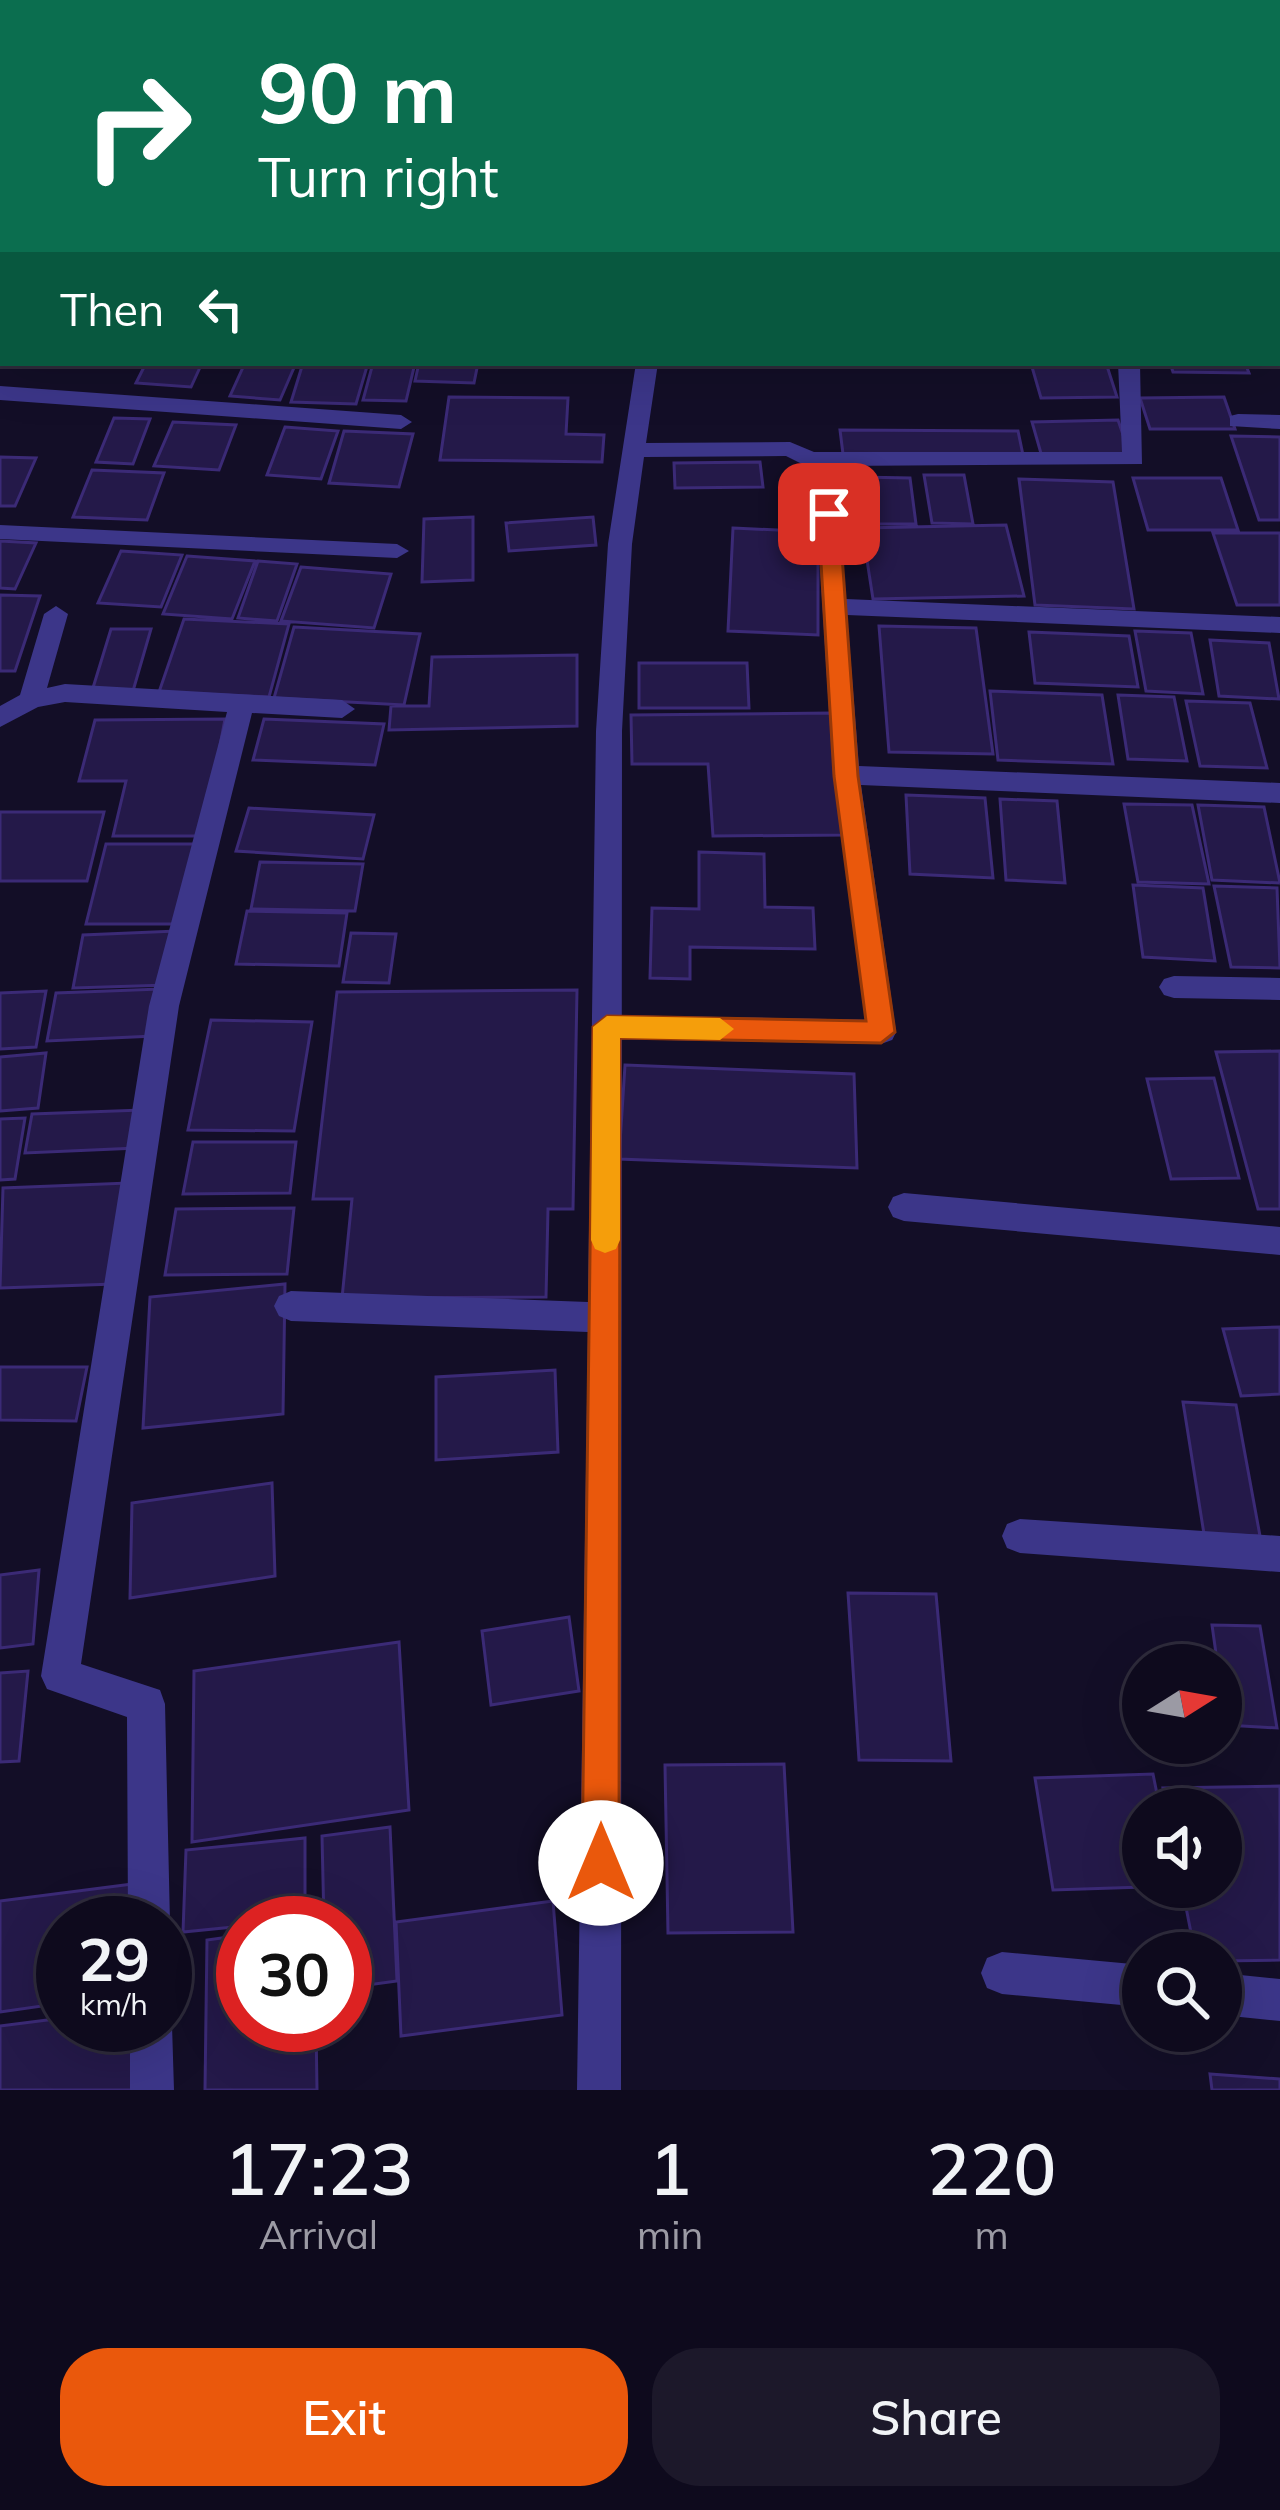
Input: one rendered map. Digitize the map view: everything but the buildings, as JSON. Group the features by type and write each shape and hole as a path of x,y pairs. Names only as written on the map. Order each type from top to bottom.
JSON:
{"street":[{"path":"599,2090 609,731 620,544 647,366"},
{"path":"815,459 1134,459 1129,366"},
{"path":"0,393 400,422"},
{"path":"1238,421 1280,422"},
{"path":"607,1027 881,1032 846,776 825,467 790,449 633,450"},
{"path":"0,532 397,551"},
{"path":"836,608 1280,625"},
{"path":"32,700 56,614"},
{"path":"0,718 32,700 65,693 342,709"},
{"path":"149,1896 146,1704 60,1676 164,1006 242,704"},
{"path":"846,776 1280,793"},
{"path":"1174,987 1280,989"},
{"path":"904,1207 1280,1241"},
{"path":"291,1306 605,1318"},
{"path":"1020,1536 1280,1554"},
{"path":"1002,1972 1122,1984"},
{"path":"1242,1996 1280,2000"},
{"path":"151,2052 152,2090"}],"slow traffic":[{"path":"605,1240 607,1027 720,1029"}],"route":[{"path":"601,1863 607,1027 881,1032 846,776 829,514"}]}
